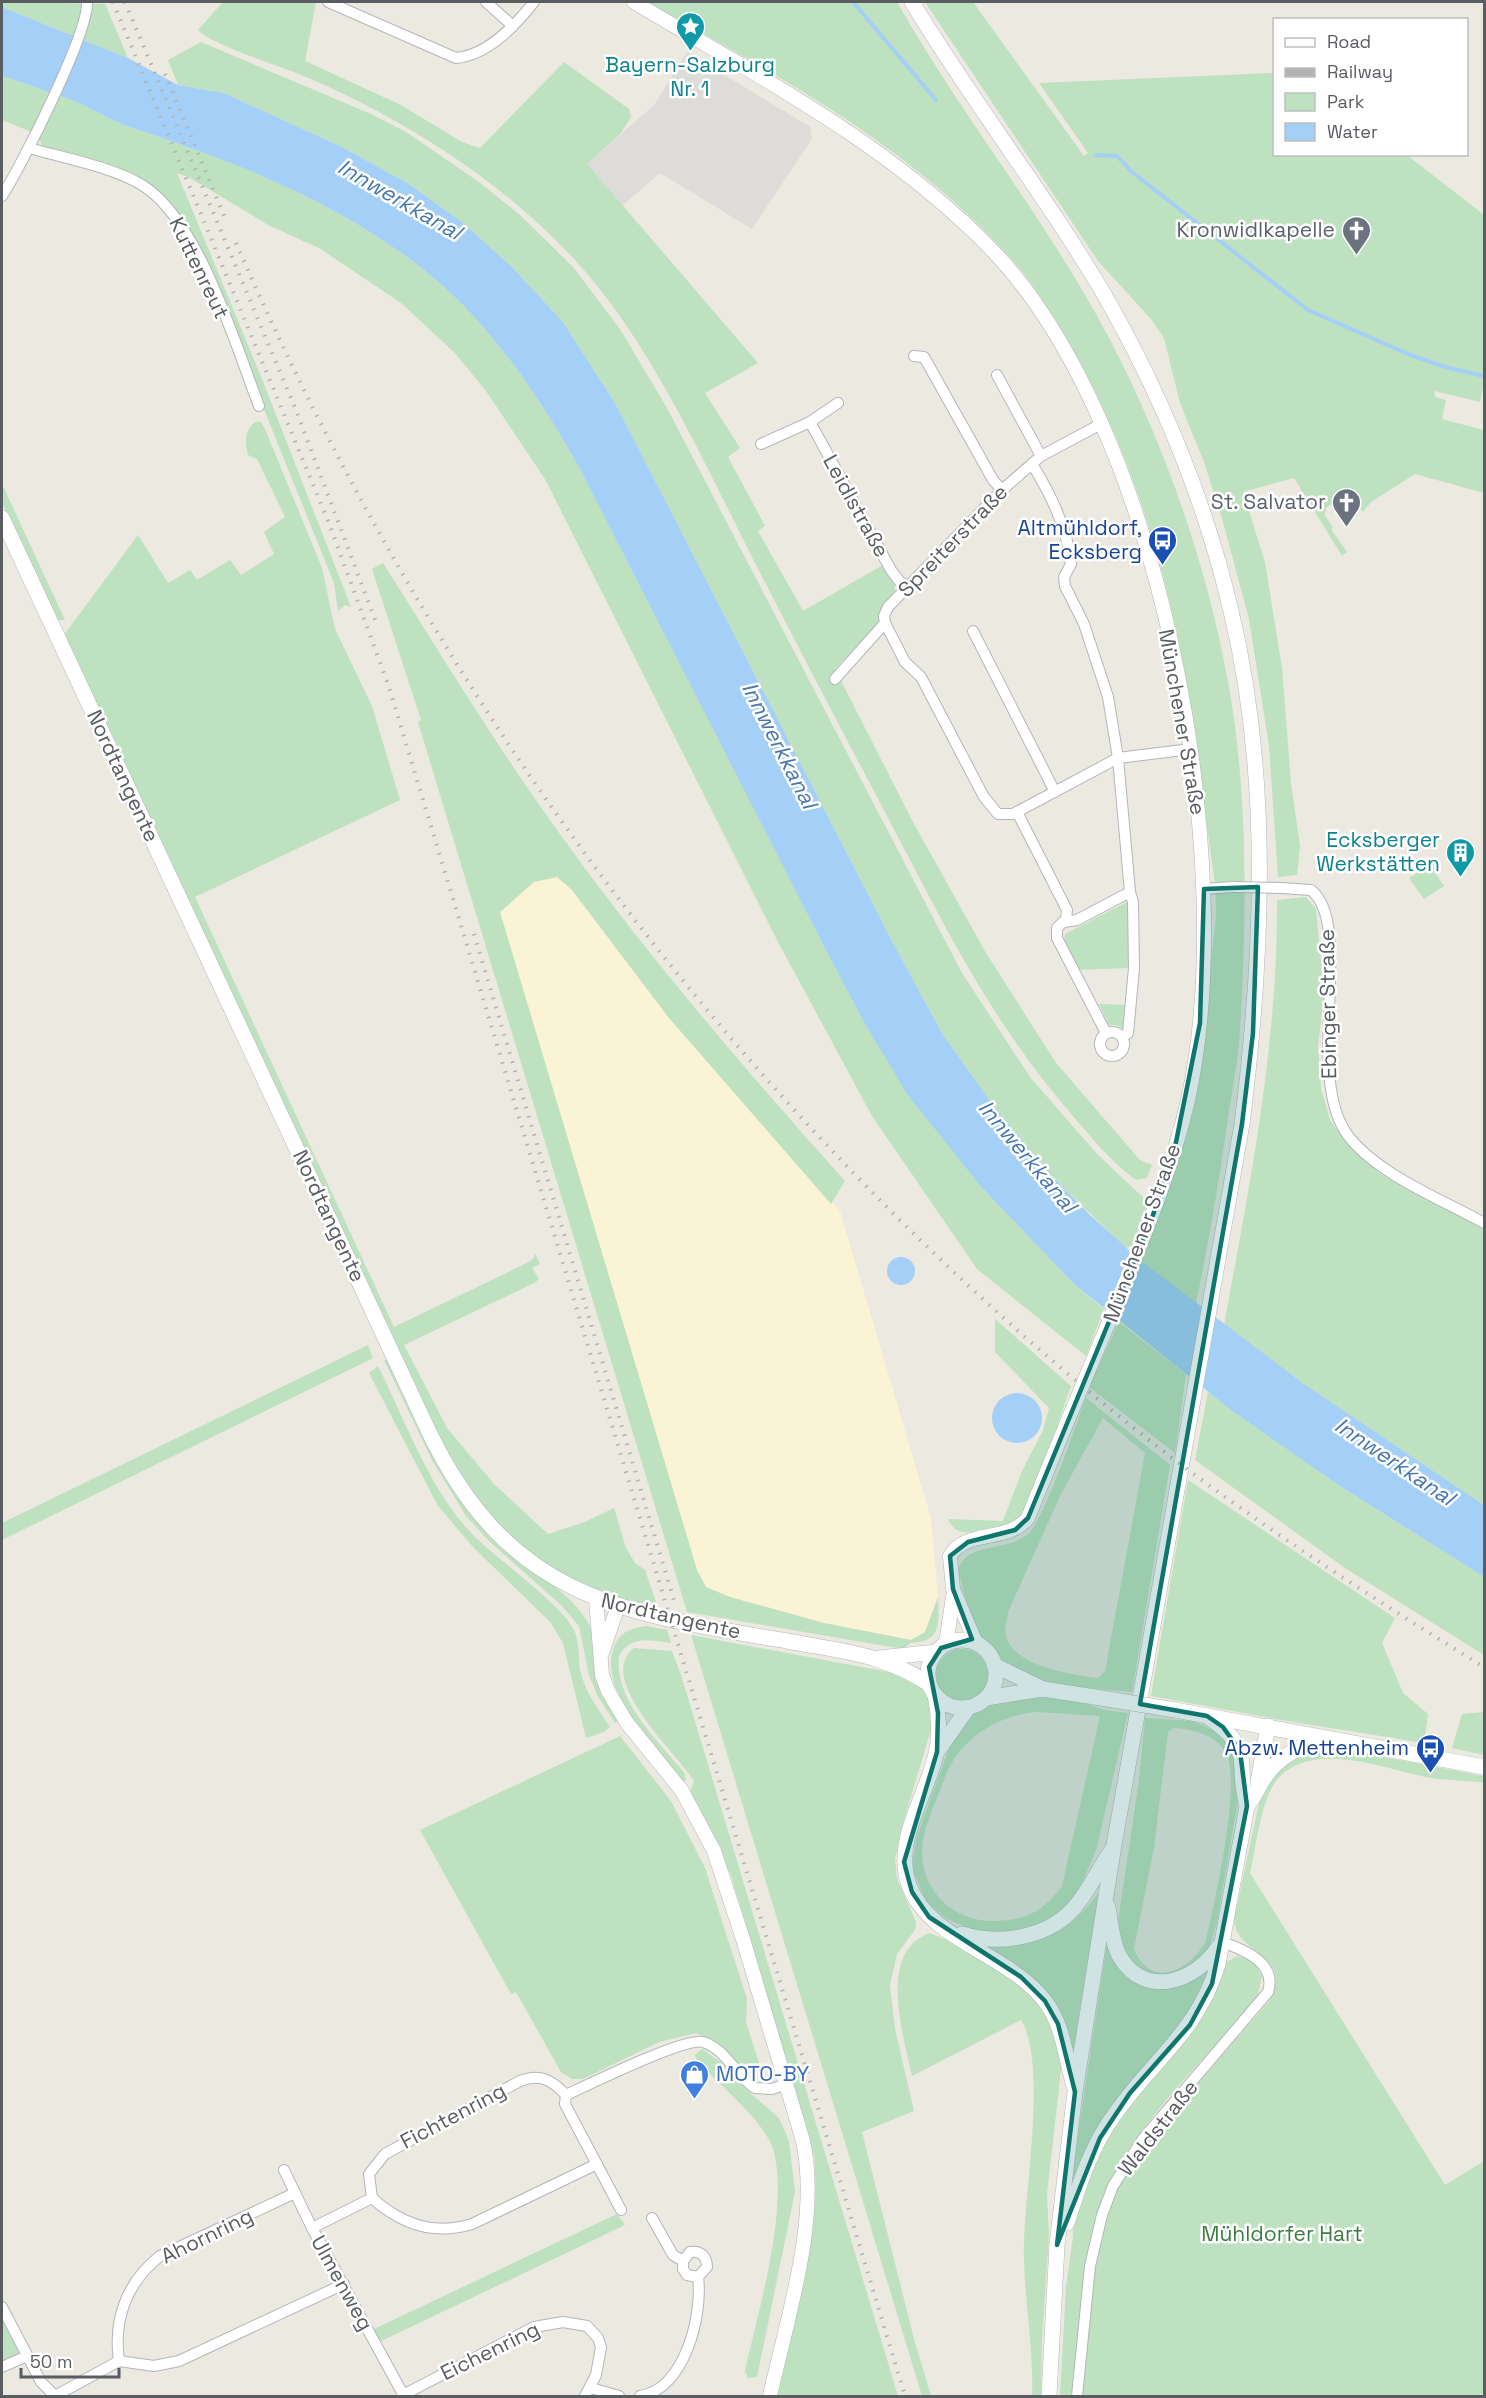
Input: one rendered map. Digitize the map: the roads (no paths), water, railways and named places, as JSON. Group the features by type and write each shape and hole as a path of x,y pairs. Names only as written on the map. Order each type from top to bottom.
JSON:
{"main road":[{"path":"912,2 1072,243 1142,364 1188,471 1212,540 1232,612 1247,695 1255,776 1258,935 1253,1033 1243,1113 1214,1272 1191,1423 1114,1845 1075,2092 1057,2245 1049,2397"},
{"name":"Nordtangente","path":"2,518 442,1459 476,1511 505,1542 565,1585 618,1606 736,1633 880,1658 941,1648"},
{"path":"937,1752 938,1713 929,1667 941,1648 961,1641 976,1643 987,1652 994,1665 994,1683 986,1698"},
{"name":"Nordtangente","path":"880,1658 932,1689"},
{"path":"994,1665 1043,1689 1261,1725 1485,1767"},
{"path":"932,1689 950,1706 968,1708"},
{"path":"1043,1689 986,1698 968,1708 937,1752 909,1833 904,1862 908,1883 922,1909 950,1931 1010,1968 1045,2001 1063,2038 1075,2092"},
{"path":"1207,1716 1233,1738 1243,1760 1244,1794 1251,1802"},
{"path":"1243,1760 1261,1725"},
{"path":"1057,2245 1079,2185 1100,2138 1130,2092 1190,2025 1212,1984 1251,1802 1261,1725"},
{"path":"1251,1802 1263,1779 1282,1758 1310,1743 1328,1738"},
{"path":"950,1931 971,1937 1004,1939 1036,1933 1052,1925 1077,1905 1114,1845"},
{"path":"1106,1898 1120,1957 1134,1972 1150,1981 1172,1982 1192,1974 1203,1967 1222,1942"}],"street":[{"path":"2,196 41,122 83,24 87,2"},
{"path":"328,2 456,58 478,53 513,26 534,2"},
{"path":"486,2 513,26"},
{"name":"Münchener Straße","path":"634,2 855,135 946,206 996,254 1027,293 1071,363 1101,424 1148,553 1177,673 1191,748 1204,889 1204,942 1196,1059 1176,1142 1153,1215 1028,1518 1022,1525 1007,1533 956,1547 950,1556 953,1609 941,1648"},
{"name":"Kuttenreut","path":"29,148 130,179 163,201 201,262 259,406"},
{"path":"914,356 924,357 993,480 1002,489"},
{"path":"997,375 1041,456"},
{"path":"761,444 810,422 838,403"},
{"name":"Leidlstraße","path":"810,422 891,570 900,582 908,586"},
{"name":"Spreiterstraße","path":"835,679 885,623 885,611 1002,489 1041,456 1101,424"},
{"path":"1032,464 1044,484 1063,530 1071,564 1064,578 1065,586 1084,624 1097,659 1108,697 1118,758 1130,892 1133,902 1134,968 1128,1033 1123,1037"},
{"path":"885,623 904,662 921,677 989,805 998,814 1017,812 1118,758 1191,748"},
{"path":"973,631 1055,792"},
{"path":"1017,812 1067,910 1068,915 1057,928 1057,938 1106,1033"},
{"name":"Ebinger Straße","path":"1204,889 1232,887 1311,890 1323,906 1331,992 1327,1076 1342,1126 1350,1138 1377,1162 1485,1222"},
{"path":"1064,922 1077,920 1130,892"},
{"path":"1117,1032 1123,1037 1124,1045 1121,1052 1110,1056 1102,1051 1100,1044 1106,1033 1117,1032"},
{"name":"Münchener Straße","path":"953,1589 976,1643"},
{"path":"596,1599 602,1675 612,1700 682,1791 714,1851 807,2159 810,2198 803,2244 770,2397"},
{"path":"602,1653 618,1606"},
{"name":"Waldstraße","path":"1077,2397 1090,2266 1102,2215 1113,2186 1148,2133 1268,1992 1270,1982 1263,1963 1237,1947 1222,1942"},
{"path":"621,2210 565,2104 566,2095 674,2048 697,2041 704,2042 724,2055 755,2088 772,2089 786,2084"},
{"name":"Fichtenring","path":"372,2198 369,2174 385,2154 488,2097 520,2081 536,2077 552,2081 566,2095"},
{"path":"312,2228 372,2198 409,2224 440,2230 456,2229 472,2224 597,2164"},
{"name":"Ulmenweg","path":"284,2170 312,2228 403,2396"},
{"name":"Ahornring","path":"119,2361 121,2320 126,2298 133,2282 144,2269 160,2256 295,2193"},
{"path":"652,2218 673,2255 682,2261"},
{"path":"640,2397 648,2395 668,2381 688,2347 701,2296 699,2277 707,2267 705,2256 699,2252 690,2252 682,2261 683,2269 687,2275 699,2277"},
{"path":"2,2307 41,2382 55,2396 119,2361 154,2366 179,2361 344,2284"},
{"name":"Eichenring","path":"403,2396 534,2327 563,2322 586,2326 598,2338 601,2357 588,2392 619,2397"},
{"path":"2,2367 27,2356"}],"water":[{"name":"Innwerkkanal","path":"2,7 128,58 178,85 224,93 342,147 409,184 462,222 512,267 563,322 615,403 892,941 943,1035 996,1109 1051,1175 1091,1216 1141,1261 1304,1384 1484,1505 1484,1577 1343,1488 1231,1410 1074,1284 983,1189 907,1094 864,1022 580,469 533,392 477,320 442,285 403,254 318,202 225,161 132,128 74,101 2,76"},
{"path":"901,1257 911,1261 915,1271 911,1281 901,1285 891,1281 887,1271 891,1261"},
{"path":"1012,1393 1022,1393 1035,1400 1042,1413 1042,1423 1035,1436 1022,1443 1012,1443 1003,1439 996,1432 992,1423 992,1413 996,1404 1003,1397"}],"waterway":[{"path":"853,2 936,100"},
{"path":"1096,155 1117,156 1132,172 1308,310 1408,354 1445,367 1484,376"}],"railway":[{"path":"113,2 329,523 389,687 905,2396"},
{"path":"125,2 296,410 377,625"},
{"path":"165,74 225,218"},
{"path":"236,243 318,418 411,588 514,752 627,909 749,1059 881,1201 1022,1334 1171,1457 1247,1513 1325,1566 1484,1667"},
{"path":"474,934 676,1607"}],"place":[{"name":"Bayern-Salzburg Nr. 1","path":"690,52"},
{"name":"Kronwidlkapelle","path":"1356,256"},
{"name":"St. Salvator","path":"1347,528"},
{"name":"Altmühldorf, Ecksberg","path":"1163,566"},
{"name":"Ecksberger Werkstätten","path":"1461,878"},
{"name":"Abzw. Mettenheim","path":"1430,1774"},
{"name":"MOTO-BY","path":"695,2100"}],"park label":[{"name":"Mühldorfer Hart","path":"1282,2234"}]}
